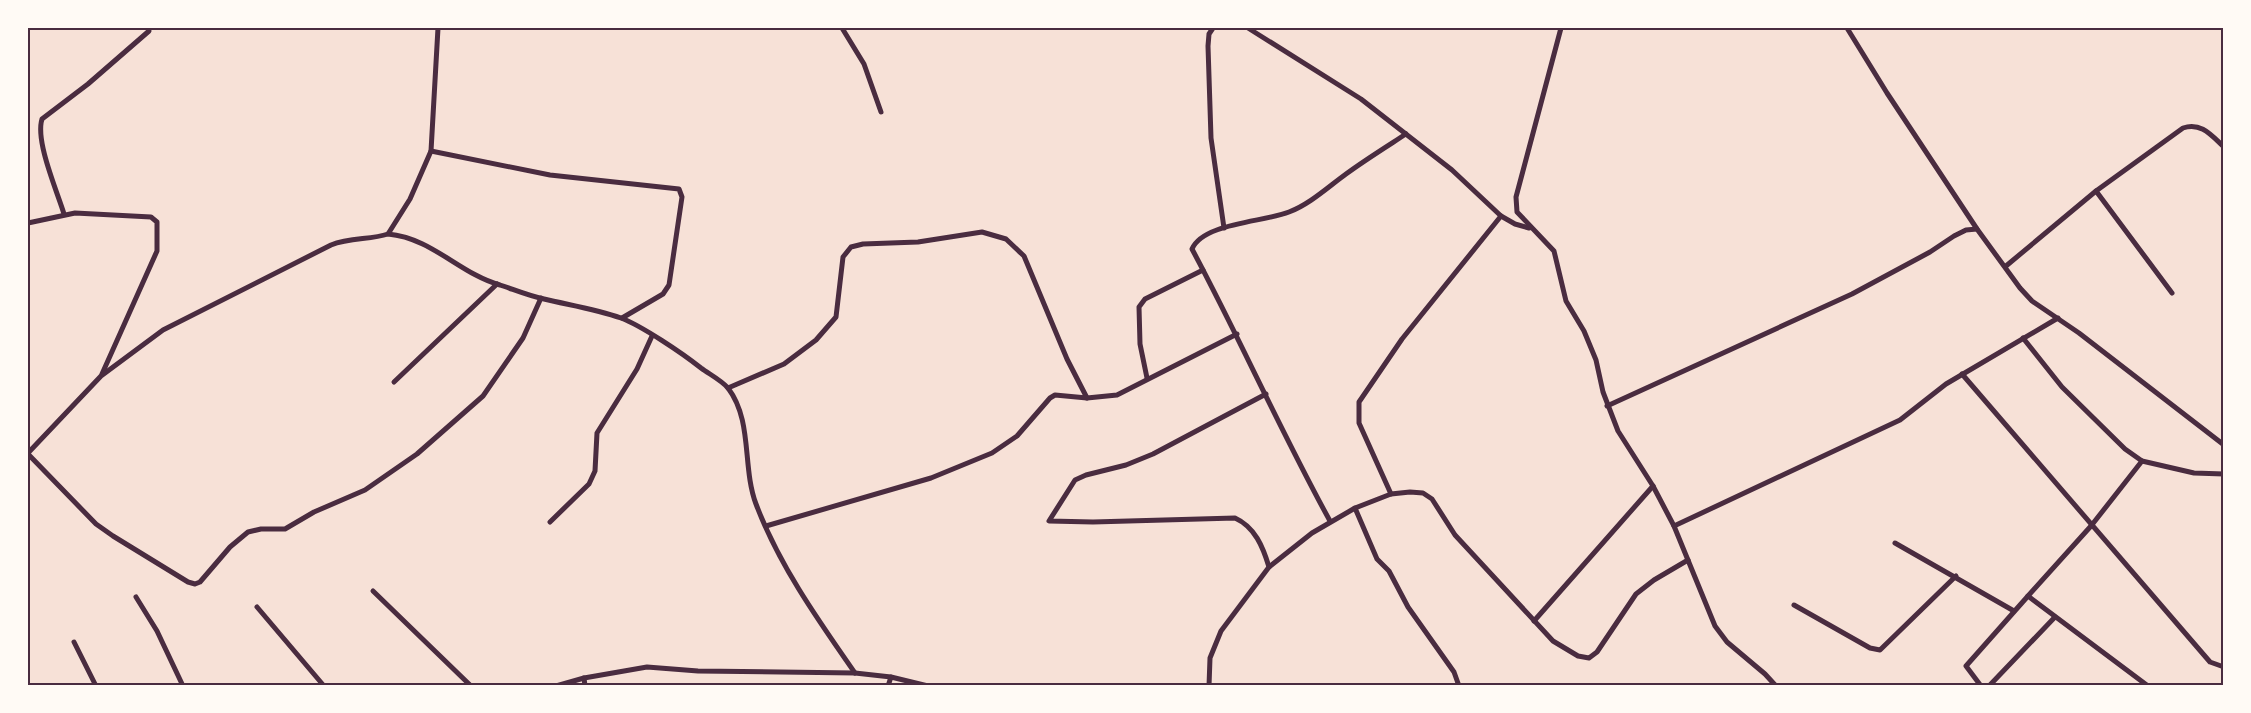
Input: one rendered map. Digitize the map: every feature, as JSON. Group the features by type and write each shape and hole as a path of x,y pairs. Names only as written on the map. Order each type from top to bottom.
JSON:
{"street":[{"path":"438,28 431,151 410,199 388,234 379,238 343,240 331,244 163,330 101,376 28,454 107,532 188,582 195,584 200,582 230,547 248,532 261,529 285,529 314,512 365,490 417,454 483,396 523,338 541,298"},
{"path":"842,28 864,64 881,112"},
{"path":"1213,28 1209,34 1208,46 1211,138 1224,228"},
{"path":"1248,28 1354,94 1452,170 1501,216 1515,224 1530,228"},
{"path":"1561,28 1516,197 1517,212 1530,228 1545,239 1554,251 1566,302 1587,338 1596,360 1607,406 1618,431 1653,486 1674,526 1721,635 1776,686"},
{"path":"1847,28 1887,93 1977,229 2006,266 2020,288 2032,301 2058,318 2224,445"},
{"path":"64,214 43,147 40,128 42,119 88,84 149,30"},
{"path":"2006,266 2096,191 2183,128 2193,124 2205,129 2224,147"},
{"path":"1330,521 1293,453 1237,334 1192,249 1195,242 1201,237 1224,228 1260,221 1290,212 1311,201 1364,161 1406,134"},
{"path":"431,151 550,175 679,189 682,197 669,286 663,294 622,318"},
{"path":"2096,191 2172,293"},
{"path":"28,223 64,214 151,217 157,222 157,251 101,376"},
{"path":"1391,494 1358,423 1359,402 1402,339 1501,216"},
{"path":"1607,406 1852,294 1930,252 1954,236 1966,230 1977,229"},
{"path":"728,388 784,364 816,340 836,317 844,257 851,247 863,244 918,242 982,232 1006,240 1024,256 1067,359 1087,398"},
{"path":"388,234 414,240 454,260 476,275 497,284 541,298 622,318 687,357 728,388 742,418 748,476 756,503 766,526 795,583 855,673"},
{"path":"1147,378 1140,344 1139,307 1145,300 1203,270"},
{"path":"394,382 497,284"},
{"path":"1674,526 1900,420 1962,374 2058,318"},
{"path":"766,526 931,478 1002,448 1017,436 1050,398 1061,395 1087,398 1117,395 1147,378 1237,334"},
{"path":"550,522 589,484 595,471 597,433 637,369 652,336"},
{"path":"2023,338 2062,387 2125,449 2142,461 2194,473 2224,474"},
{"path":"1962,374 2210,662 2224,666"},
{"path":"1266,394 1153,454 1126,465 1086,475 1075,480 1049,521 1094,522 1235,518 1246,523 1262,546 1269,567"},
{"path":"1981,686 1967,670 1966,666 2091,526 2142,461"},
{"path":"1534,620 1653,486"},
{"path":"1208,686 1210,658 1220,631 1269,567 1330,521 1355,508 1391,494 1423,493 1432,499 1455,535 1534,620 1564,650 1578,656 1589,658 1608,637 1636,594 1654,580 1688,560"},
{"path":"1355,508 1377,559 1389,570 1408,607 1454,672 1459,686"},
{"path":"1895,543 1956,576 2014,611"},
{"path":"1794,604 1870,648 1880,650 1956,576"},
{"path":"373,591 470,686"},
{"path":"2028,596 2148,686"},
{"path":"136,597 157,631 183,686"},
{"path":"257,607 324,686"},
{"path":"1989,686 2055,617"},
{"path":"74,642 96,686"},
{"path":"556,686 584,678 647,667 698,671 855,673 891,677 928,686"},
{"path":"888,686 891,677"},
{"path":"584,678 585,686"}]}
